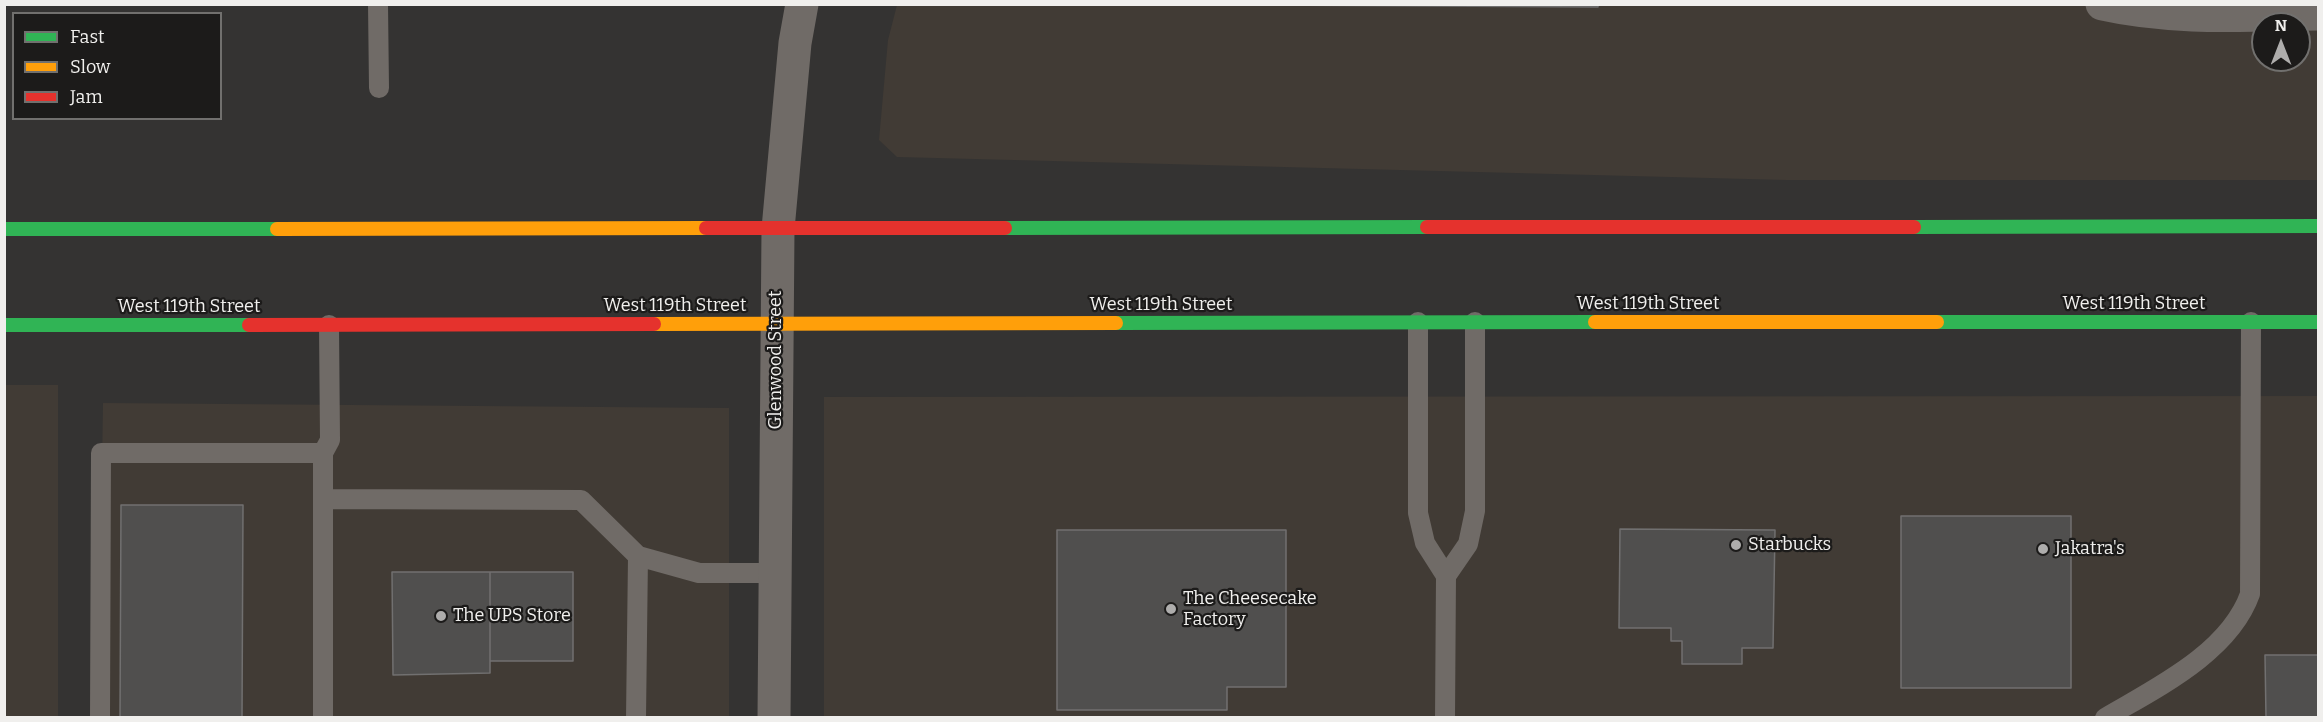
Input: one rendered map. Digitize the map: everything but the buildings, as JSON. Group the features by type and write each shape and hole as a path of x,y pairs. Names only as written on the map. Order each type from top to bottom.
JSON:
{"main road":[{"path":"4,229 2319,226"},
{"name":"West 119th Street","path":"4,325 2319,322"}],"street":[{"name":"Glenwood Street","path":"774,717 778,229 795,43 802,4"},
{"path":"2102,4 2144,12 2183,15 2319,14"}],"lane":[{"path":"378,4 379,87"},
{"path":"1418,322 1418,513 1425,543 1446,576 1446,717"},
{"path":"1446,576 1468,544 1475,511 1475,322"},
{"path":"2105,717 2179,676 2226,634 2244,613 2250,594 2251,322"},
{"path":"322,717 323,453 330,440 329,325"},
{"path":"100,717 101,453 323,453"},
{"path":"323,499 581,500 638,556 699,573 776,573"},
{"path":"636,717 638,556"}],"shaded area":[{"path":"897,5 2318,5 2318,180 1786,180 897,157 879,140 888,40"},
{"path":"5,385 58,385 58,717 5,717"},
{"path":"2318,396 2318,717 824,718 824,397"},
{"path":"103,403 729,408 729,717 98,718"}],"traffic: fast":[{"path":"1914,227 2318,226"},
{"path":"1005,228 1427,227"},
{"path":"4,229 277,229"},
{"path":"1116,323 1595,322"},
{"path":"1937,322 2318,322"},
{"path":"4,325 249,325"}],"traffic: slow":[{"path":"277,229 706,228"},
{"path":"1595,322 1937,322"},
{"path":"654,324 1116,323"}],"traffic: jam":[{"path":"1427,227 1914,227"},
{"path":"706,228 1005,228"},
{"path":"249,325 654,324"}],"place":[{"name":"Starbucks","path":"1736,545"},
{"name":"Jakatra's","path":"2043,549"},
{"name":"The Cheesecake Factory","path":"1171,609"},
{"name":"The UPS Store","path":"441,616"}]}
